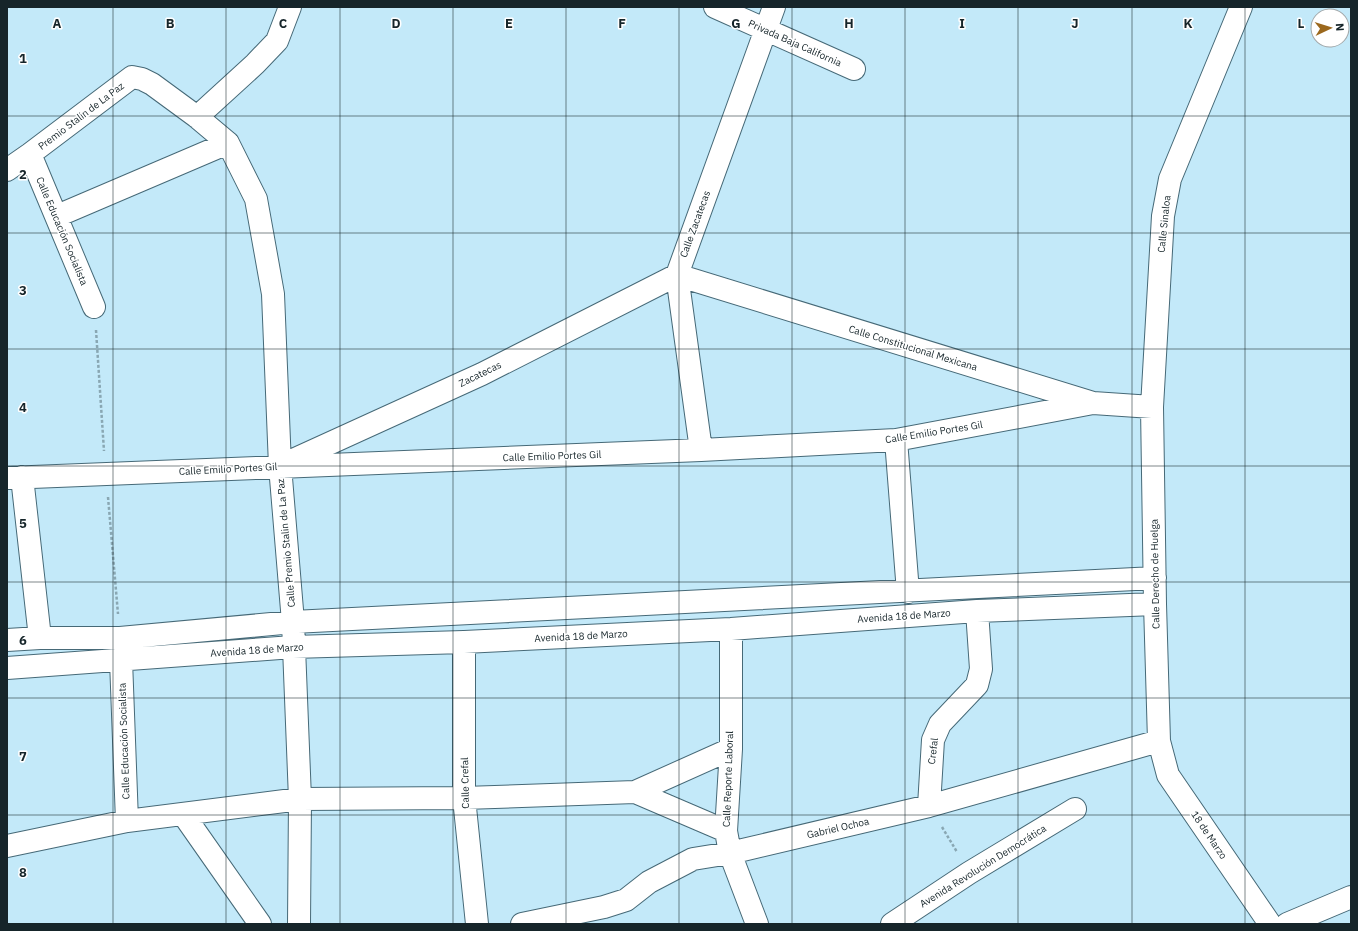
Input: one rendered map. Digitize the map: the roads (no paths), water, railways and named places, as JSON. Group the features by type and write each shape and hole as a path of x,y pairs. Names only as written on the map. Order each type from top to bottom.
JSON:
{"street":[{"path":"197,117 255,64 277,41 290,7"},
{"name":"Privada Baja California","path":"715,7 854,68"},
{"name":"Calle Zacatecas","path":"701,450 677,275 774,7"},
{"name":"Calle Sinaloa","path":"1152,407 1163,216 1170,179 1241,7"},
{"name":"Calle Premio Stalin de La Paz","path":"132,77 142,79 152,84 228,142 256,199 273,294 280,466 293,622 300,799 299,924"},
{"name":"Premio Stalin de La Paz","path":"7,170 132,77"},
{"path":"57,216 228,142"},
{"name":"Calle Educación Socialista","path":"30,154 94,307"},
{"name":"Calle Constitucional Mexicana","path":"677,275 1093,403 1152,407"},
{"name":"Zacatecas","path":"280,466 482,374 677,275"},
{"name":"Calle Emilio Portes Gil","path":"14,477 701,450 896,440 1093,403"},
{"name":"Calle Derecho de Huelga","path":"1152,407 1155,604 1160,741"},
{"path":"896,440 908,592"},
{"path":"14,477 40,638"},
{"path":"8,667 8,640 40,638 120,638 293,622 908,592 1155,578"},
{"name":"Avenida 18 de Marzo","path":"8,667 294,647 464,642 731,629 977,611 1155,604"},
{"name":"Crefal","path":"929,806 932,740 940,724 977,685 981,669 977,611"},
{"name":"Calle Reporte Laboral","path":"731,629 730,749 726,831 730,853 757,924"},
{"name":"Calle Crefal","path":"464,642 464,798 477,924"},
{"name":"Calle Educación Socialista","path":"122,660 127,821"},
{"name":"Gabriel Ochoa","path":"522,924 604,907 626,900 649,882 693,859 730,853 929,806 1160,741"},
{"name":"18 de Marzo","path":"1160,741 1168,775 1270,924"},
{"path":"7,846 127,821 300,799 464,798 635,792 730,749"},
{"path":"635,792 726,831"},
{"name":"Avenida Revolución Democrática","path":"892,924 969,873 1075,809"},
{"path":"183,814 260,924"},
{"path":"1287,924 1351,897"}]}
